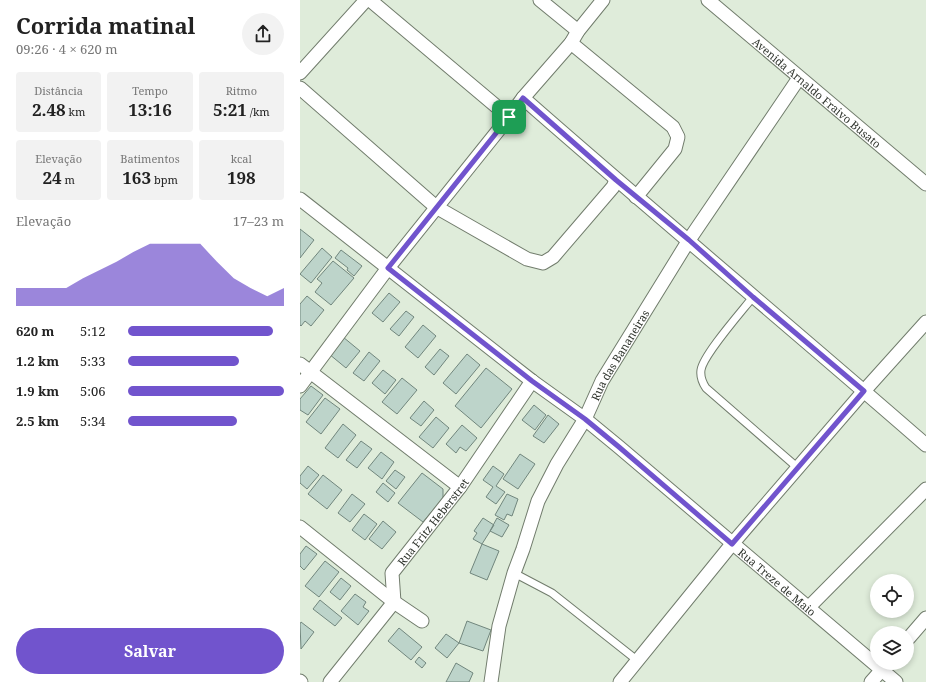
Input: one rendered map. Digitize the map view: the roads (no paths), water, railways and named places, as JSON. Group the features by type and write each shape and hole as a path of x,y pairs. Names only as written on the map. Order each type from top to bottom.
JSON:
{"street":[{"path":"300,73 366,0"},
{"path":"370,0 509,117"},
{"path":"540,0 578,31"},
{"path":"300,386 388,268 603,0"},
{"name":"Avenida Arnaldo Fraivo Busato","path":"708,0 926,184"},
{"path":"570,43 673,127 678,137 675,149 636,197"},
{"name":"Rua das Bananeiras","path":"491,682 499,626 514,573 538,501 557,464 585,419 602,381 689,240 799,78"},
{"path":"300,88 436,207 527,259 542,263 553,257 613,187 616,180"},
{"path":"523,98 616,180 689,240 753,297 926,445"},
{"name":"Rua Treze de Maio","path":"300,199 532,381 585,419 808,608 870,655"},
{"path":"620,682 732,544 864,391 926,322"},
{"path":"300,364 460,487"},
{"name":"Rua Fritz Heberstret","path":"394,602 392,573 460,487 532,381"},
{"path":"808,608 926,489"},
{"path":"300,527 394,602 422,621"},
{"path":"330,682 394,602"},
{"path":"914,632 926,618"},
{"path":"871,682 881,670"},
{"name":"Rua Treze de Maio","path":"887,670 896,682"}],"lane":[{"path":"753,297 706,357 701,370 701,380 706,388 798,468"},
{"path":"514,573 552,593 638,661"}]}
